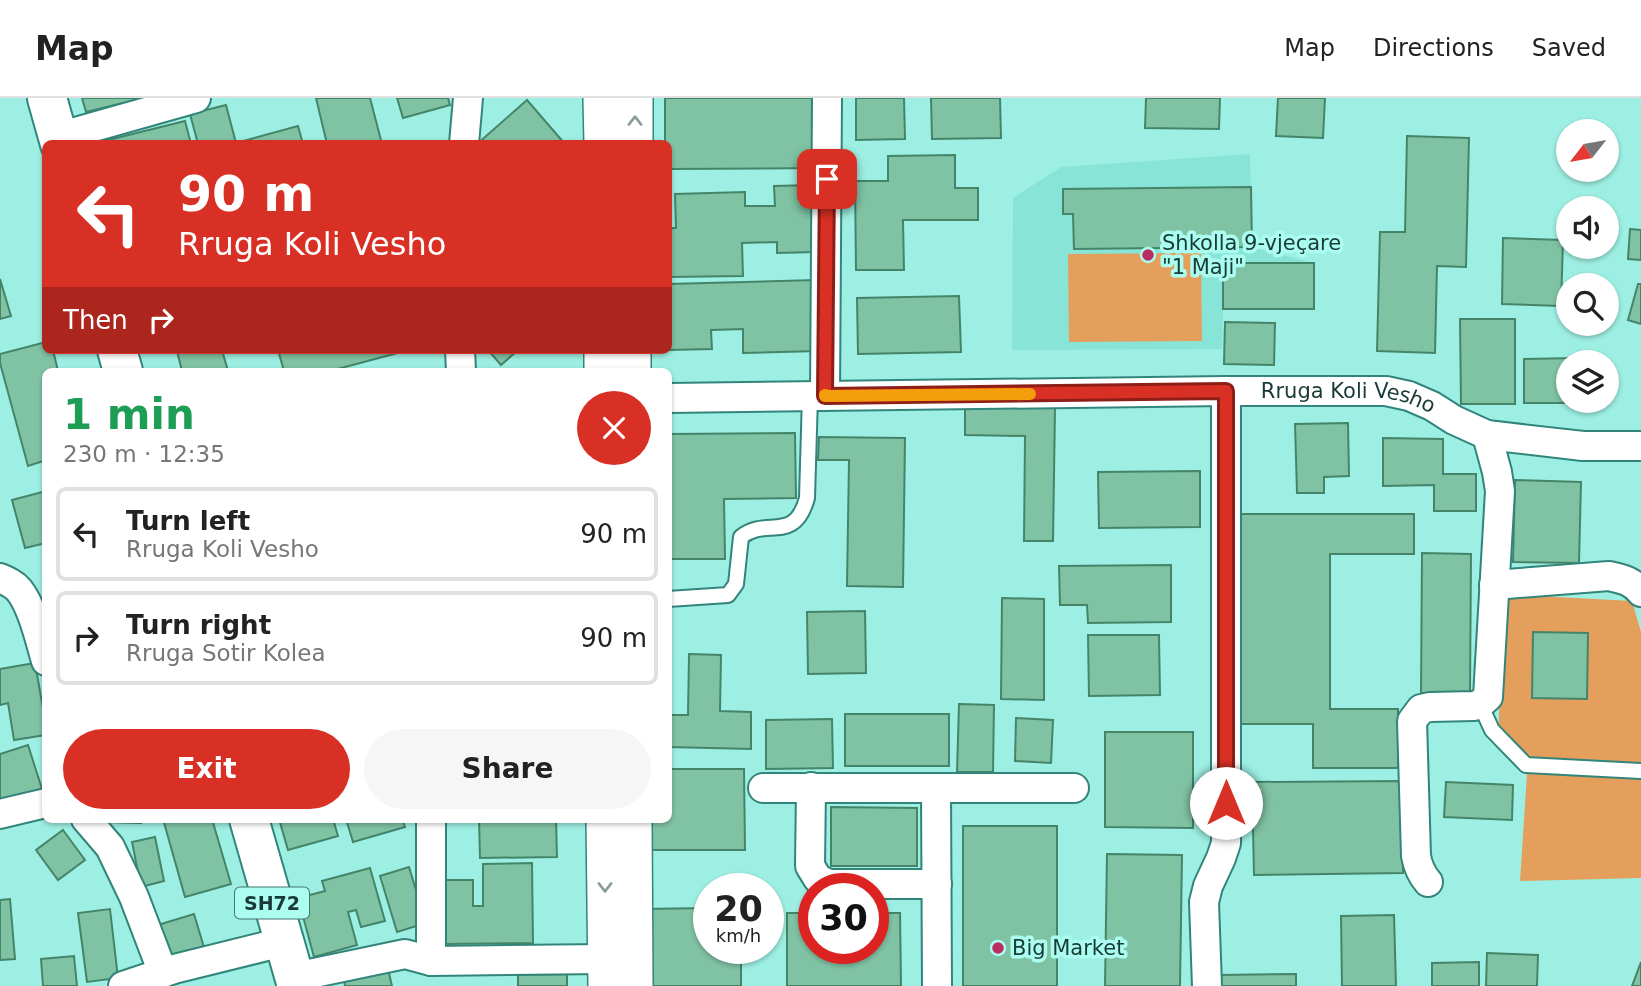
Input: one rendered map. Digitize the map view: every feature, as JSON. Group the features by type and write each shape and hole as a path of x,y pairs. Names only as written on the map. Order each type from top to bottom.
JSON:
{"main road":[{"path":"47,98 59,140"},
{"name":"SH72","path":"250,823 292,968"}],"street":[{"path":"59,140 196,98"},
{"path":"464,140 468,98"},
{"path":"601,98 601,140"},
{"path":"635,98 635,140"},
{"path":"818,396 827,98"},
{"path":"1207,986 1205,902 1208,886 1226,843 1227,830 1226,391"},
{"name":"Rruga Koli Vesho","path":"672,398 1385,391 1409,396 1454,420 1500,438 1583,446 1641,446"},
{"path":"1428,882 1418,866 1416,856 1412,721 1422,709 1480,704 1488,697 1500,491 1488,435"},
{"path":"1494,585 1609,576 1624,579 1641,592"},
{"path":"0,578 13,584 21,592 42,648"},
{"path":"811,787 810,866 818,879 829,884 937,884"},
{"path":"764,788 1074,788"},
{"path":"936,789 937,986"},
{"path":"0,814 42,804"},
{"path":"89,823 110,848 134,897 163,973"},
{"path":"431,823 431,961"},
{"path":"122,986 163,973 292,968 405,954 431,961 605,973 604,823"},
{"path":"634,823 635,986"}],"lane":[{"path":"672,599 728,595 736,584 741,537 748,531 784,527 795,521 803,510 807,498 818,396"},
{"path":"1480,704 1492,730 1525,765 1641,771"}],"shaded area":[{"name":"Shkolla 9-vjeçare \"1 Maji\"","path":"1250,154 1252,247 1314,263 1314,309 1223,309 1222,349 1012,350 1013,198 1061,167"},
{"path":"1201,253 1202,341 1069,342 1068,254"},
{"path":"1503,594 1632,601 1641,632 1641,878 1520,881 1527,774 1498,744"}],"building":[{"path":"82,98 144,98 86,112"},
{"path":"316,98 370,98 381,140 326,140"},
{"path":"397,98 448,98 450,105 403,118"},
{"path":"665,98 822,98 823,168 672,169 672,140 665,140"},
{"path":"856,98 904,98 905,139 856,140"},
{"path":"931,98 1000,98 1001,138 932,139"},
{"path":"1146,98 1220,98 1219,129 1145,128"},
{"path":"1278,98 1325,98 1323,138 1276,136"},
{"path":"527,100 562,140 482,140"},
{"path":"226,105 235,140 197,140 190,114"},
{"path":"185,121 190,140 108,140"},
{"path":"298,126 302,140 247,140"},
{"path":"1407,136 1469,138 1466,267 1437,266 1435,353 1377,351 1380,232 1405,232"},
{"path":"955,155 955,188 978,188 978,220 903,220 904,270 856,270 855,181 888,181 888,156"},
{"path":"813,185 814,252 777,253 777,242 742,243 743,276 672,277 672,228 676,228 675,194 745,192 745,206 775,206 774,186"},
{"path":"1251,187 1252,247 1074,249 1073,214 1063,214 1063,189"},
{"path":"1630,229 1641,230 1641,260 1628,259"},
{"path":"1503,238 1556,240 1556,259 1562,259 1562,273 1556,273 1556,306 1502,304"},
{"path":"1223,263 1314,263 1314,309 1223,309"},
{"path":"0,279 11,316 0,319"},
{"path":"816,280 818,351 743,353 743,329 711,330 712,349 672,350 672,284"},
{"path":"1638,284 1641,284 1641,324 1628,320"},
{"path":"959,296 961,352 858,354 857,298"},
{"path":"1460,319 1515,319 1515,404 1461,404"},
{"path":"1225,322 1275,323 1274,365 1224,364"},
{"path":"42,343 42,354 54,354 57,368 42,368 42,461 28,466 0,363 0,354"},
{"path":"178,354 223,354 227,368 181,368"},
{"path":"279,354 394,354 341,368 283,368"},
{"path":"491,354 513,354 501,365"},
{"path":"1556,358 1556,403 1524,403 1524,359"},
{"path":"965,407 1055,408 1053,541 1024,541 1025,436 965,435"},
{"path":"1348,423 1349,476 1324,477 1324,493 1297,493 1295,424"},
{"path":"795,433 796,498 724,499 725,559 672,559 672,434"},
{"path":"819,437 905,438 903,587 847,586 849,460 818,460"},
{"path":"1383,438 1443,439 1443,474 1476,474 1476,511 1434,511 1434,485 1383,486"},
{"path":"1200,471 1200,527 1099,528 1098,472"},
{"path":"1515,480 1581,482 1579,563 1513,562"},
{"path":"42,492 42,544 25,548 12,500"},
{"path":"1237,514 1414,514 1414,554 1330,554 1330,709 1398,709 1398,768 1313,768 1313,724 1238,724"},
{"path":"1422,553 1471,554 1470,693 1421,693"},
{"path":"1171,565 1171,622 1088,623 1087,605 1060,605 1059,566"},
{"path":"1002,598 1044,599 1044,700 1001,699"},
{"path":"865,611 866,673 808,674 807,612"},
{"path":"1533,632 1588,633 1587,699 1532,698"},
{"path":"1088,635 1159,635 1160,695 1089,696"},
{"path":"689,654 721,655 720,711 751,712 751,749 672,747 672,715 688,715"},
{"path":"35,663 42,702 42,736 14,740 8,703 0,705 0,669"},
{"path":"959,704 994,705 993,772 957,772"},
{"path":"845,714 949,714 949,766 845,766"},
{"path":"1016,718 1053,720 1051,763 1015,761"},
{"path":"832,719 833,768 766,769 766,720"},
{"path":"1105,732 1193,732 1193,828 1105,827"},
{"path":"28,745 42,792 0,804 0,754"},
{"path":"672,769 744,769 745,850 650,850 650,823 672,823"},
{"path":"1402,781 1403,873 1254,875 1252,782"},
{"path":"1446,782 1513,785 1512,820 1444,817"},
{"path":"831,807 917,808 917,866 831,866"},
{"path":"164,823 213,823 231,884 185,897"},
{"path":"280,823 334,823 338,836 288,850"},
{"path":"347,823 404,823 405,827 353,842"},
{"path":"479,823 556,823 557,857 480,858"},
{"path":"963,826 1057,826 1057,986 963,986"},
{"path":"63,830 85,860 58,880 36,850"},
{"path":"155,837 164,881 141,887 132,842"},
{"path":"1107,854 1182,855 1180,986 1105,986"},
{"path":"532,863 533,943 443,944 442,880 473,880 473,906 483,906 483,864"},
{"path":"409,867 426,923 397,932 380,876"},
{"path":"370,868 385,921 361,927 356,910 348,912 357,945 314,957 298,898 325,891 322,881"},
{"path":"10,899 15,959 0,960 0,900"},
{"path":"693,908 693,964 741,964 741,986 641,986 641,909"},
{"path":"110,909 118,978 87,982 78,913"},
{"path":"787,913 798,913 798,964 889,964 889,913 900,913 901,986 787,986"},
{"path":"194,914 206,954 169,965 158,925"},
{"path":"1394,915 1396,986 1342,986 1341,916"},
{"path":"1487,953 1538,955 1537,986 1486,986"},
{"path":"74,956 77,986 43,986 41,959"},
{"path":"1479,962 1479,986 1432,986 1432,963"},
{"path":"1641,962 1641,986 1632,986"},
{"path":"388,969 392,986 345,986 344,979"},
{"path":"567,974 567,986 518,986 518,975"},
{"path":"1296,974 1296,986 1220,986 1220,975"}],"slow traffic":[{"path":"825,395 1030,394"}],"place":[{"name":"Shkolla 9-vjeçare \"1 Maji\"","path":"1148,255"},
{"name":"Big Market","path":"998,948"}],"route":[{"path":"827,179 825,396 1226,391 1226,803"}]}
